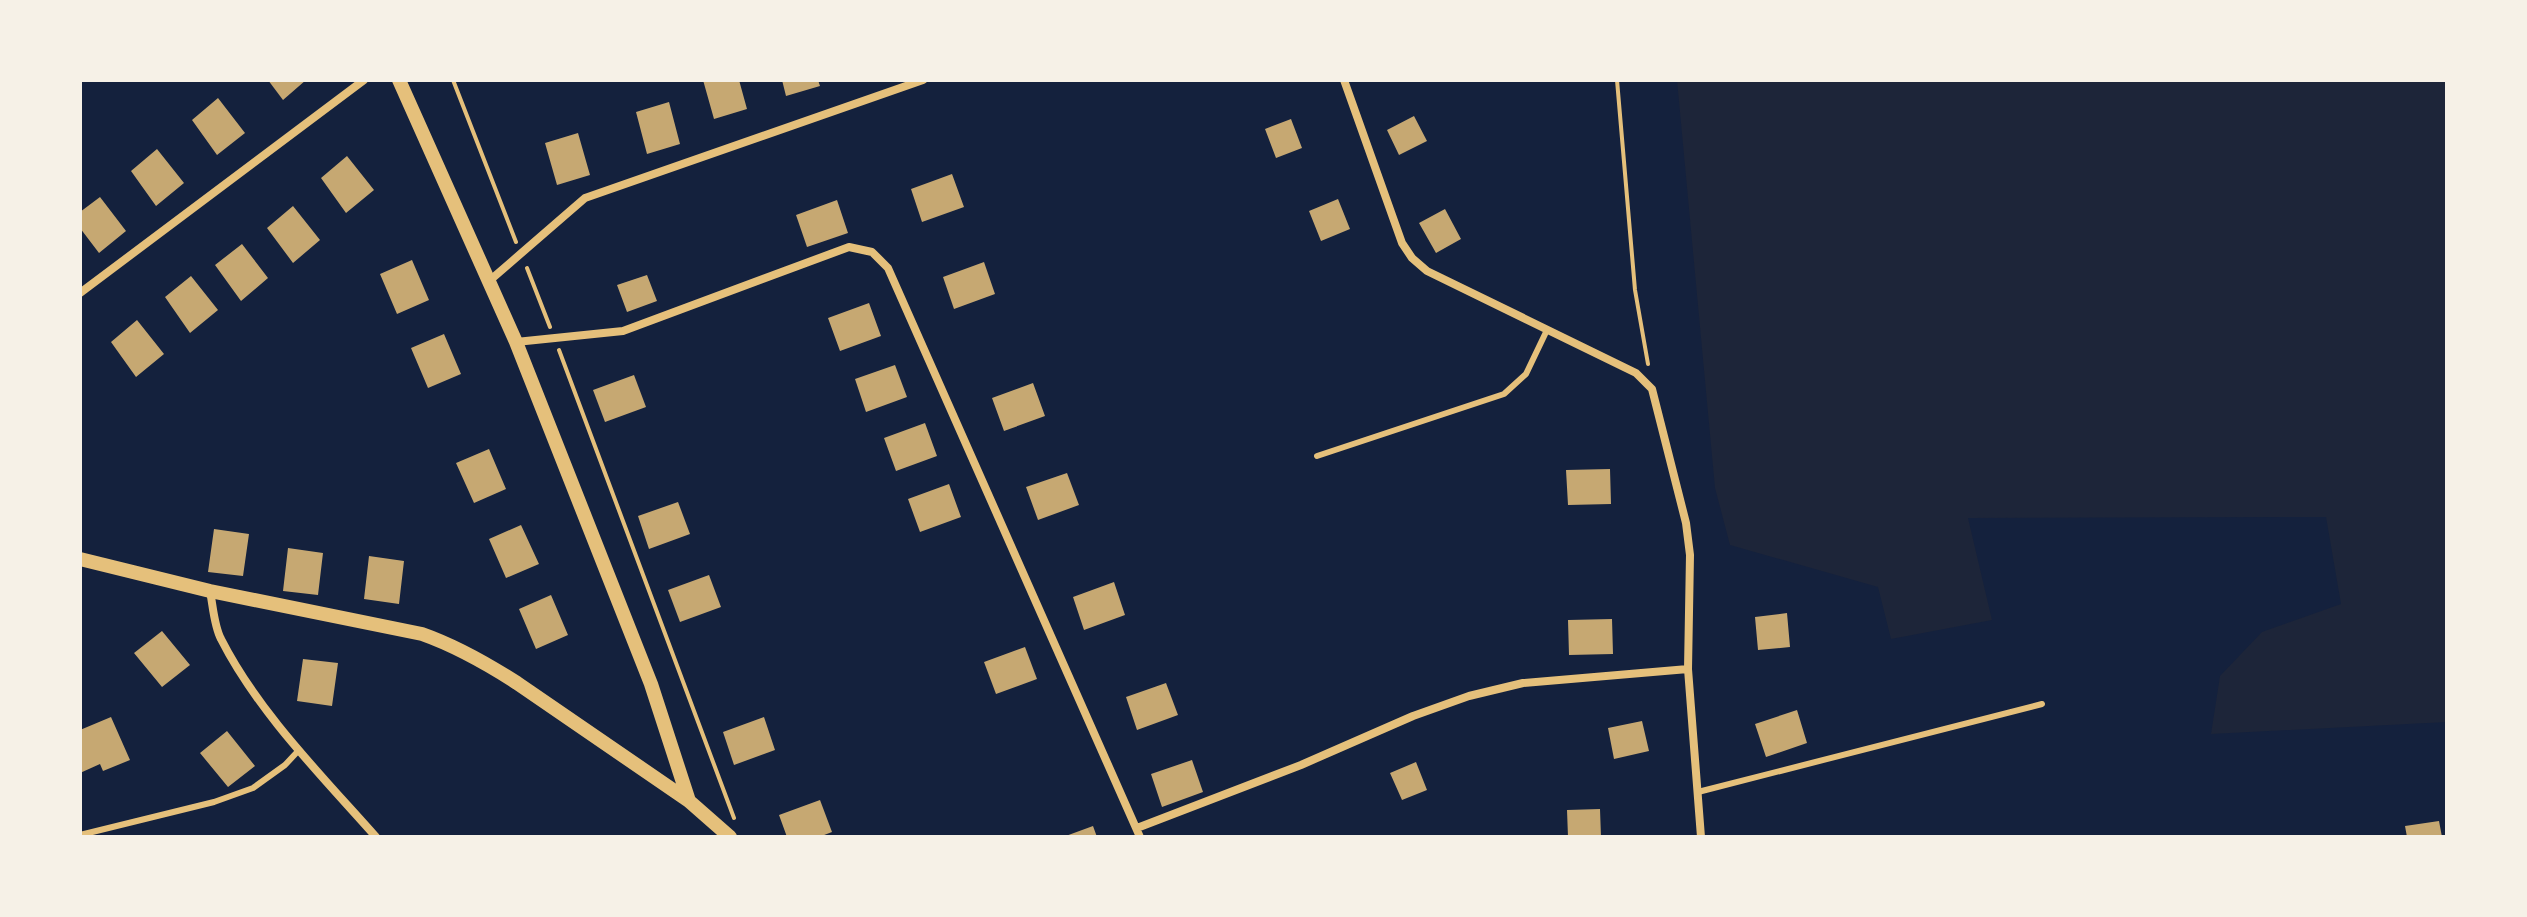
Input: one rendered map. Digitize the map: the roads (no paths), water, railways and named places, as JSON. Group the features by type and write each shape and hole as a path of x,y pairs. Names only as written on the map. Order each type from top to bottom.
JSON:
{"street":[{"path":"80,293 364,80"},
{"path":"399,80 516,342 651,684 689,801"},
{"path":"488,282 585,198 923,80"},
{"path":"1344,80 1402,243 1412,258 1427,271 1636,373 1652,389 1690,555 1688,669 1701,837"},
{"path":"516,342 623,331 849,247 872,252 888,268 1138,833 1413,716 1469,696 1523,683 1688,669"},
{"path":"80,559 210,591 422,634 446,643 508,677 689,801 719,832 734,832"},
{"path":"210,591 220,636 245,678 299,750 376,837"}],"lane":[{"path":"1317,456 1504,394 1526,374 1547,330"},
{"path":"1698,792 2042,704"},
{"path":"80,835 234,796 269,778 299,750"}]}
